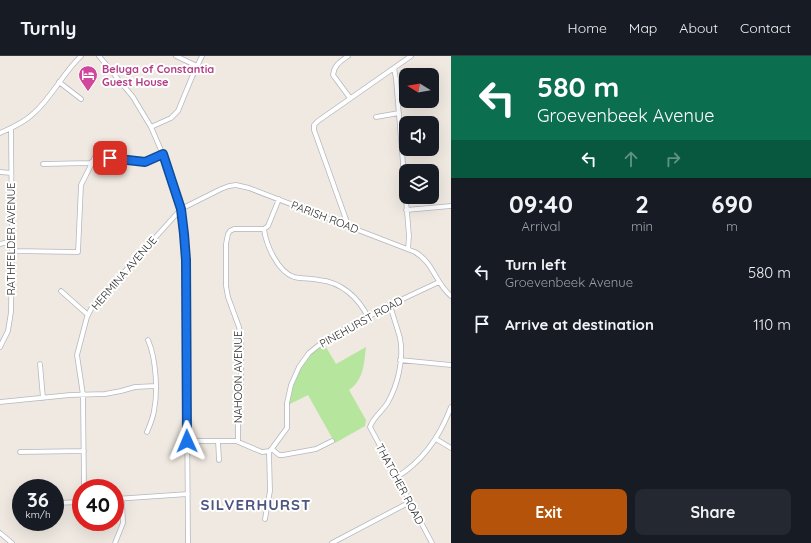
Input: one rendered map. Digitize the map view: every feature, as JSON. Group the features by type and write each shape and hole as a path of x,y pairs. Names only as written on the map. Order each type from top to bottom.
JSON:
{"street":[{"path":"0,133 11,129 35,113 81,56"},
{"path":"98,56 133,98 151,127 163,154 181,209 186,260 188,543"},
{"path":"176,56 197,66"},
{"path":"151,127 170,118 178,111 202,56"},
{"path":"348,56 340,61 335,68 333,75 350,98"},
{"path":"348,225 314,130 314,126 318,121 411,56"},
{"path":"394,68 409,236 408,249"},
{"path":"59,82 81,98"},
{"path":"376,117 399,113"},
{"name":"RATHFELDER AVENUE","path":"0,348 10,323 12,251 11,129"},
{"path":"12,251 78,252 81,185 99,149"},
{"path":"43,164 90,163 98,157 145,162 163,154"},
{"path":"0,172 11,173"},
{"name":"PARISH ROAD","path":"181,209 221,189 236,185 249,188 408,249 424,258 439,282 451,296"},
{"path":"279,199 268,226 264,229 268,247 286,273 298,278 320,280 338,285 355,298 368,317"},
{"path":"406,210 451,206"},
{"name":"HERMINA AVENUE","path":"84,479 83,394 77,355 88,315 91,309 181,209"},
{"path":"340,222 344,215"},
{"name":"NAHOON AVENUE","path":"238,441 238,401 241,383 241,339 239,327 226,291 226,244 228,234 234,229 264,229"},
{"path":"0,244 12,242"},
{"name":"PINEHURST ROAD","path":"270,451 287,428 287,403 293,379 299,366 309,354 322,342 390,305 439,282"},
{"path":"61,291 88,315"},
{"path":"390,305 400,339 400,360 451,365"},
{"path":"147,432 155,409 155,363 148,340"},
{"name":"THATCHER ROAD","path":"400,360 396,382 391,396 385,407 370,426 370,429 432,543"},
{"path":"40,364 43,398"},
{"path":"0,402 83,394 112,393 135,387 155,386"},
{"path":"397,477 416,463 436,439 451,408"},
{"path":"436,439 451,448"},
{"path":"187,441 238,441 262,452 270,451 279,455 316,449 332,441"},
{"path":"218,441 218,460"},
{"path":"20,452 84,451"},
{"path":"265,519 270,491 270,451"},
{"path":"124,499 188,494"},
{"path":"332,543 410,502"},
{"path":"115,543 120,531"},
{"path":"0,533 12,543"}],"green space":[{"path":"323,342 336,364 366,347 362,371 358,381 349,390 366,420 365,426 335,443 308,395 288,405 295,377 309,356"}],"place":[{"name":"Beluga of Constantia Guest House","path":"88,92"}],"district":[{"name":"SILVERHURST","path":"256,505"}],"route":[{"path":"110,158 145,162 163,154 181,209 186,260 187,441"}]}
